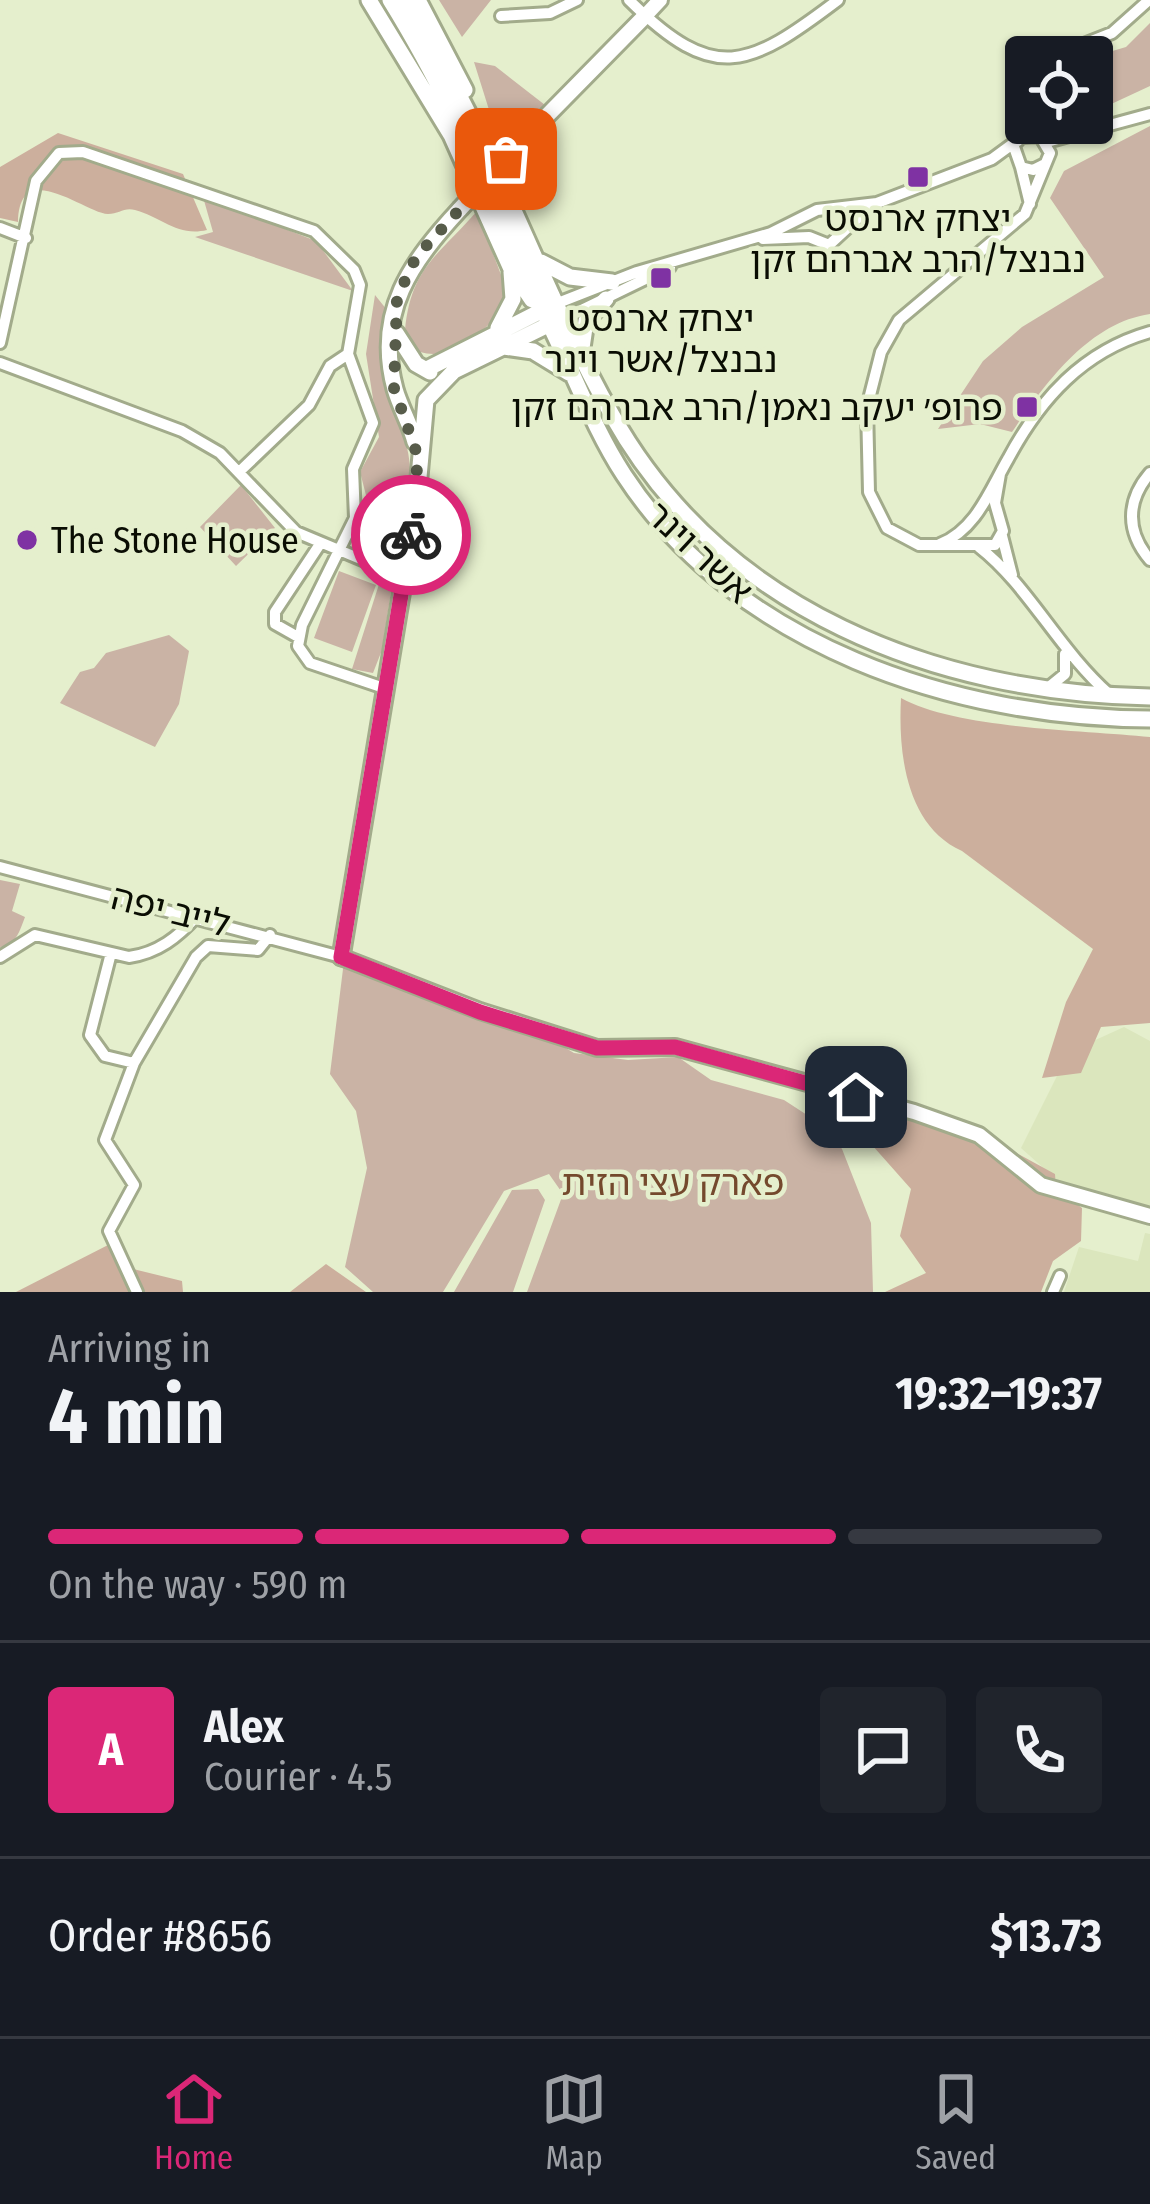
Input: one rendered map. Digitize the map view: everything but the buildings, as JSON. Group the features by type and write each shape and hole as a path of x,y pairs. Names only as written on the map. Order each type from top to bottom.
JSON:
{"main road":[{"path":"369,0 451,135 511,269 554,314 498,339 421,366 404,367 394,381"},
{"name":"אשר וינר","path":"390,0 614,419 662,489 760,580 828,625 962,676 1040,691 1150,697"},
{"name":"אשר וינר","path":"404,0 475,121 538,260 575,379 622,471 670,533 718,577 805,636 945,693 1074,715 1150,719"},
{"path":"418,0 451,56 475,121"},
{"path":"418,457 394,381 393,324 406,273 529,134 645,16"},
{"path":"538,260 570,277 612,282"},
{"path":"401,399 411,404 430,393 498,339 513,298 511,269"},
{"path":"583,357 584,327 606,299"},
{"path":"341,957 417,500 418,457 430,393 421,366 393,324"},
{"path":"498,339 543,355 575,379"}],"street":[{"path":"501,16 550,14 577,0"},
{"path":"628,0 680,46 729,59 766,48 838,0"},
{"path":"645,16 660,0"},
{"path":"1104,36 1149,0"},
{"path":"1113,127 1150,114"},
{"path":"554,314 612,282 744,241 823,209 834,212 877,202 977,166 1016,144 1030,188 1028,210"},
{"path":"1002,536 990,547 933,546 897,536 874,508 866,428 874,370 889,336 912,306 1028,210 1048,160 1042,144"},
{"path":"977,166 1019,165 1038,170 1071,144"},
{"path":"0,343 40,171 69,150 314,231 354,270 361,300 348,353 373,423 353,470 358,508 298,637 300,654 310,663 384,688"},
{"path":"744,241 809,238 830,244 842,227 877,202"},
{"path":"834,212 842,227"},
{"path":"808,218 809,238"},
{"path":"0,228 26,238"},
{"path":"554,314 606,299 689,256"},
{"path":"933,546 967,526 978,513 1043,404 1074,371 1107,349 1150,332"},
{"path":"239,472 310,405 330,366 348,353"},
{"path":"0,364 182,431 220,453 272,512 320,544 370,562"},
{"path":"1150,473 1131,510 1138,544 1150,560"},
{"path":"1000,474 998,516 1018,589"},
{"path":"978,513 998,516"},
{"path":"967,526 975,544 1018,589 1061,646 1111,696"},
{"path":"298,637 275,624 275,612 320,544"},
{"path":"1040,691 1065,674 1061,646"},
{"name":"לייב יפה","path":"0,867 341,957"},
{"path":"0,957 35,935 129,957 158,949 197,916"},
{"path":"137,1292 109,1231 134,1185 105,1140 134,1064 196,957 208,946 259,950 269,935"},
{"path":"111,953 91,1035 105,1056 134,1064"},
{"path":"341,957 480,1012 597,1048 675,1047 934,1119 979,1135 1041,1185 1150,1216"},
{"path":"1053,1292 1060,1276"}],"shaded area":[{"path":"58,133 183,174 207,230 178,229 131,209 108,214 41,190 29,193 21,203 18,222 0,218 0,167"},
{"path":"901,698 987,722 1150,737 1150,1023 1101,1027 1081,1073 1042,1078 1066,1002 1093,949 943,840 928,824 904,764"},
{"path":"1124,1027 1150,1041 1150,1210 1065,1187 1021,1148 1069,1052"},
{"path":"856,1094 972,1129 1055,1174 1056,1189 1082,1208 1081,1241 1053,1261 1041,1292 885,1292 926,1273 900,1236 911,1189 849,1119"},
{"path":"1145,1233 1150,1234 1150,1292 1064,1292 1079,1247 1138,1261"},
{"path":"110,1244 125,1267 182,1281 183,1292 16,1292"},
{"path":"326,1264 366,1292 290,1292"}],"green space":[{"path":"439,0 491,0 462,37"},
{"path":"1150,23 1150,86 1113,103 1113,51 1126,47"},
{"path":"474,62 495,66 545,105 536,115 521,110 508,114 506,133 496,132"},
{"path":"1150,126 1150,314 1107,329 1070,358 1012,432 980,424 938,429 983,361 1022,327 1104,277 1050,198 1064,171"},
{"path":"203,197 316,241 353,291 195,237 213,232"},
{"path":"477,211 509,296 473,339 447,352 420,352 405,330 413,291 429,263"},
{"path":"375,295 387,310 387,386 410,469 382,650 373,673 352,669 387,559 356,548 368,503 360,472 379,437 366,354"},
{"path":"241,485 275,528 236,566 200,527"},
{"path":"339,571 376,585 352,652 314,638"},
{"path":"169,635 189,651 179,704 155,747 60,703 80,672 94,668 106,653"},
{"path":"0,880 20,884 12,911 25,917 14,940 0,947"},
{"name":"פארק עצי הזית","path":"344,961 539,1032 574,1053 628,1060 678,1057 711,1080 784,1100 827,1128 842,1149 871,1223 873,1292 527,1292 563,1194 549,1174 504,1191 443,1292 373,1292 345,1267 367,1168 356,1111 330,1074"},
{"path":"538,1189 545,1200 513,1292 454,1292 512,1190"}],"way so far":[{"path":"411,535 418,457 394,388 393,324 400,286 416,257 506,159"}],"place":[{"name":"יצחק ארנסט נבנצל/הרב אברהם זקן","path":"918,177"},
{"name":"יצחק ארנסט נבנצל/אשר וינר","path":"661,278"},
{"name":"פרופ׳ יעקב נאמן/הרב אברהם זקן","path":"1027,407"},
{"name":"The Stone House","path":"27,540"}],"route":[{"path":"411,535 341,957 480,1012 597,1048 675,1047 856,1097"}]}
